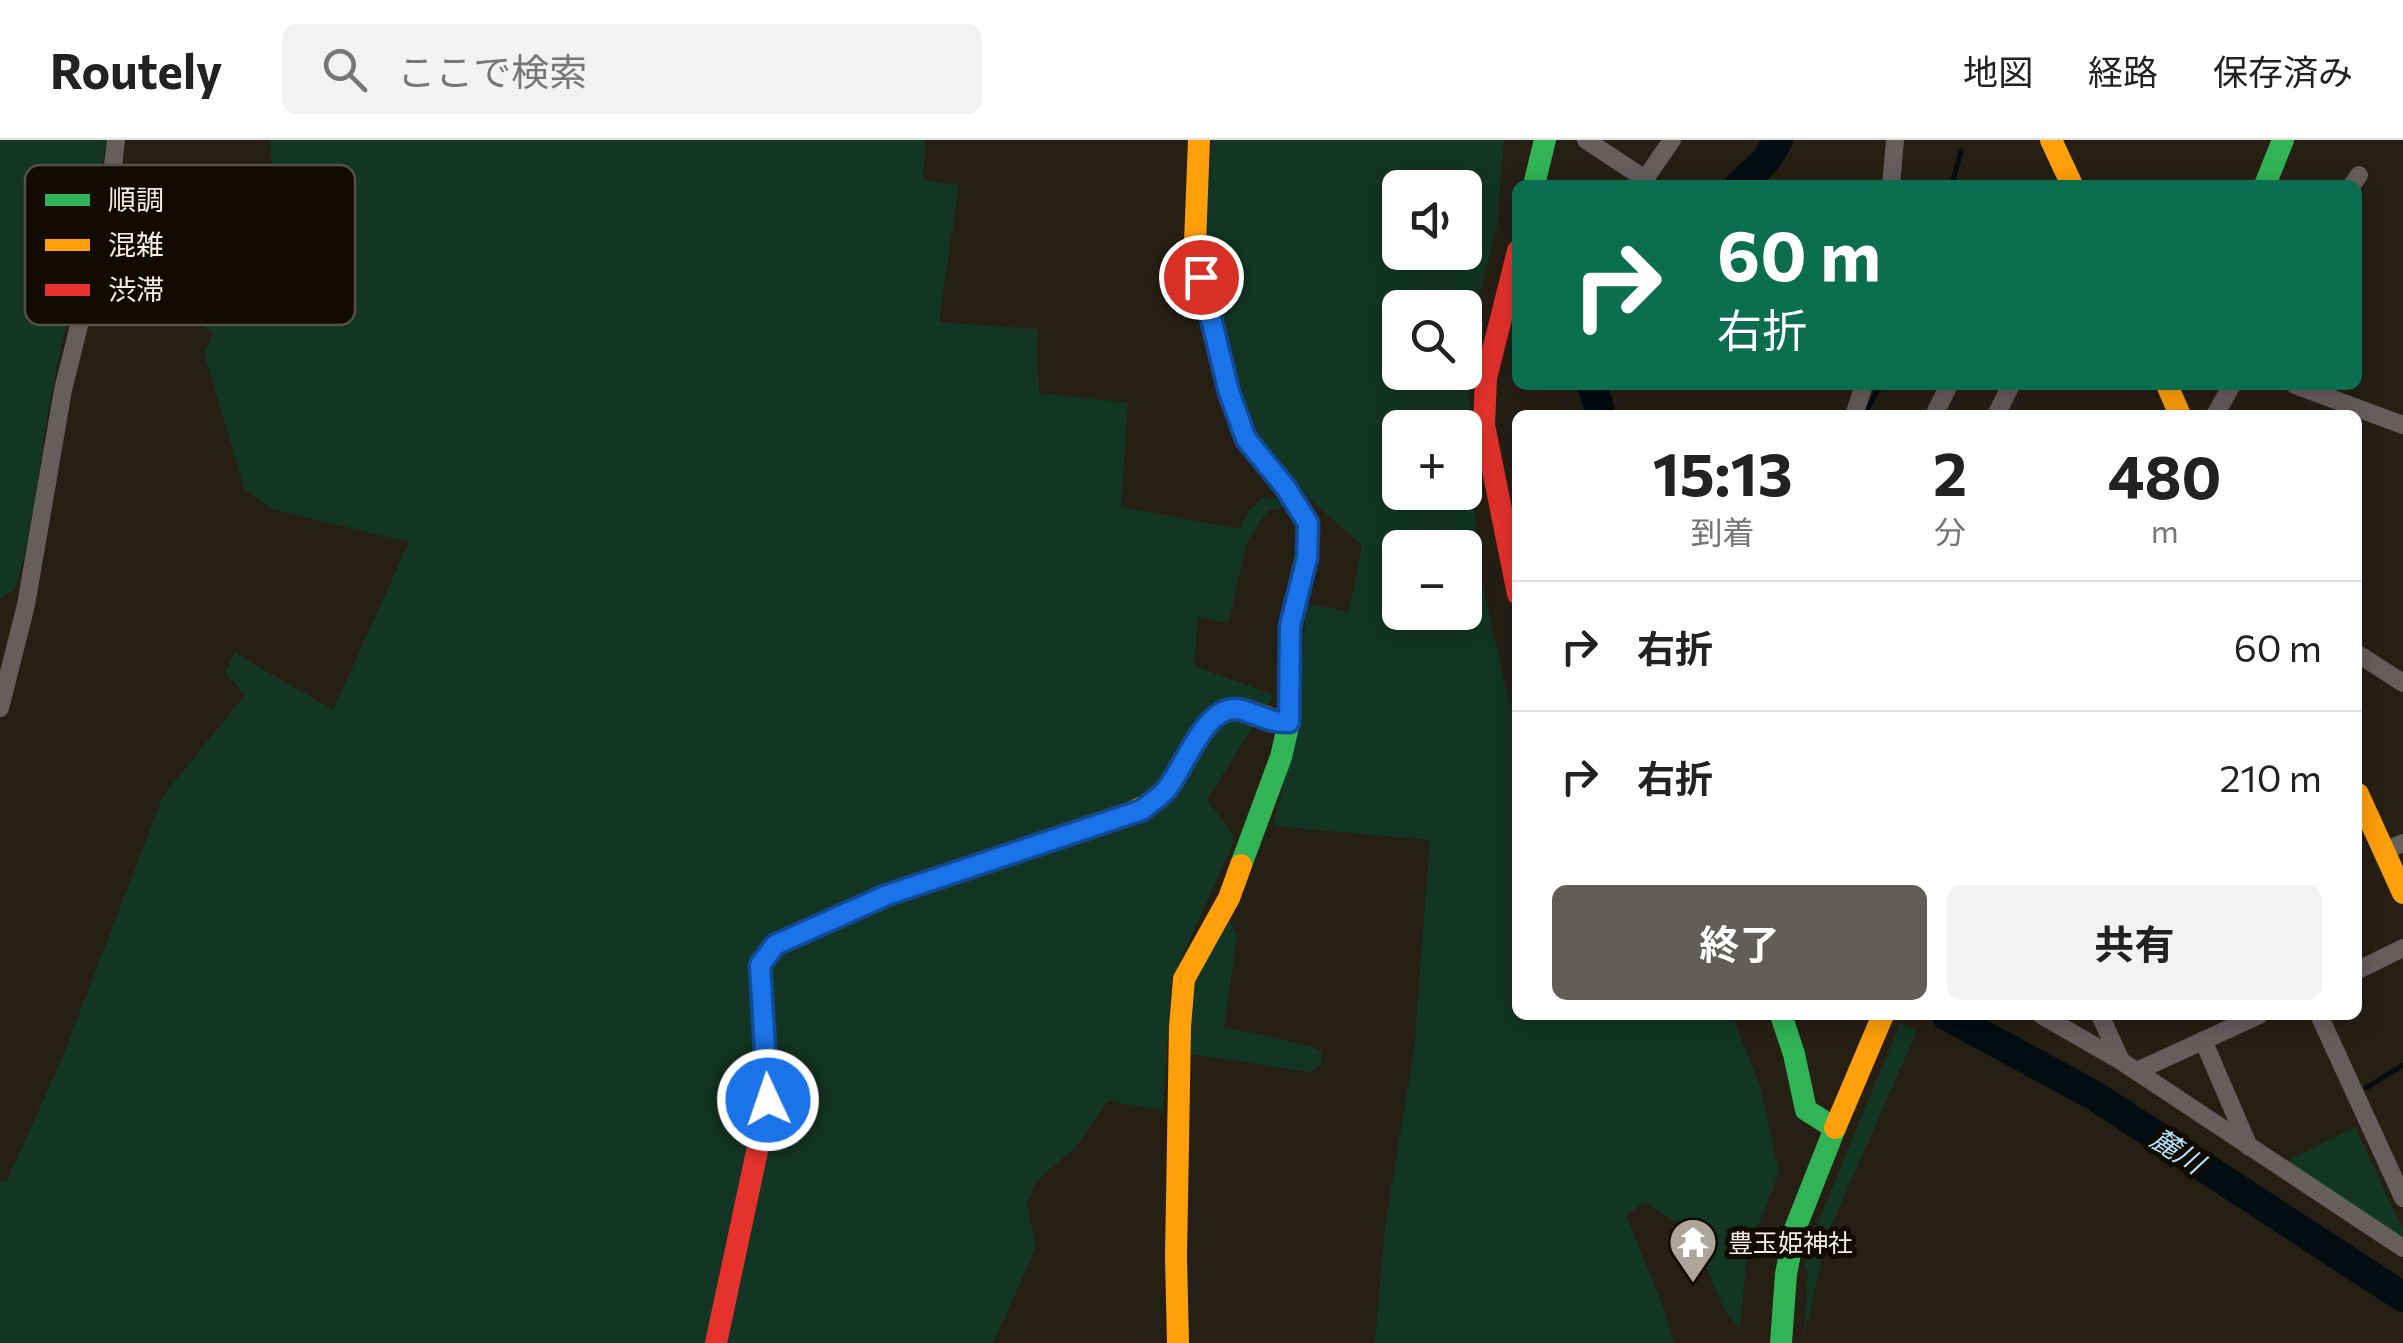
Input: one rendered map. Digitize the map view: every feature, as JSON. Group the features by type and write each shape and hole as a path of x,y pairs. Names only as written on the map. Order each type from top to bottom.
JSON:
{"street":[{"path":"113,165 116,140"},
{"path":"1178,1343 1176,1257 1184,979 1229,898 1281,758 1289,722 1290,626 1307,558 1308,523 1286,488 1246,439 1229,392 1207,310 1195,243 1199,140"},
{"path":"1535,180 1546,140"},
{"path":"1586,140 1646,179 1672,140"},
{"path":"1891,180 1895,140"},
{"path":"2052,140 2070,180"},
{"path":"2267,180 2283,140"},
{"path":"1512,275 1486,378 1484,425 1512,564"},
{"path":"0,708 26,605 64,390 80,325"},
{"path":"2308,390 2403,425"},
{"path":"2362,657 2403,683"},
{"path":"716,1343 768,1100 760,965 775,945 887,895 1142,810 1164,792 1210,722 1230,710 1239,709 1270,722 1289,722"},
{"path":"2362,800 2394,847 2403,893"},
{"path":"2362,968 2403,948"},
{"path":"1783,1020 1794,1054 1802,1102 1806,1110 1835,1128"},
{"path":"1781,1343 1793,1239 1881,1020"},
{"path":"2050,1020 2129,1066 2403,1248"},
{"path":"2103,1020 2129,1066"},
{"path":"2210,1020 2210,1036 2249,1148"},
{"path":"2129,1066 2247,1020"},
{"path":"2321,1020 2403,1198"}],"green space":[{"path":"0,140 107,140 102,165 25,165 25,325 67,325 27,544 14,590 0,598"},
{"path":"270,140 926,140 923,180 959,185 939,322 1037,329 1039,393 1128,403 1121,507 1240,529 1249,510 1263,498 1283,497 1291,507 1268,510 1248,540 1228,623 1198,616 1194,666 1274,695 1207,799 1235,839 1172,979 1163,1110 1108,1101 1075,1148 1037,1180 1027,1203 1036,1248 993,1343 0,1343 0,1181 7,1181 63,1056 163,796 245,695 225,672 235,653 333,710 409,542 272,509 244,488 204,353 214,333 202,325 355,325 355,165 272,165"},
{"path":"1212,140 1504,140 1497,226 1481,290 1382,290 1382,390 1468,390 1469,410 1382,410 1382,510 1475,510 1476,530 1382,530 1382,630 1482,630 1482,582 1512,708 1512,1020 1734,1020 1760,1086 1779,1172 1747,1255 1740,1329 1724,1309 1691,1232 1645,1202 1626,1215 1674,1343 1375,1343 1385,1226 1414,1050 1430,840 1273,826 1298,730 1306,603 1349,612 1362,545 1310,499 1257,438 1214,298 1205,223"},
{"path":"1229,918 1237,937 1224,1027 1310,1046 1321,1052 1322,1065 1310,1072 1190,1054 1194,981"},
{"path":"1900,1023 1917,1031 1828,1233 1804,1337 1808,1271 1804,1269 1811,1240"},
{"path":"2355,1127 2403,1234 2394,1235 2284,1163"}],"waterway":[{"name":"麓川","path":"1745,180 1766,160 1778,140"},
{"path":"1953,180 1961,151"},
{"name":"麓川","path":"1594,390 1600,410"},
{"path":"1867,410 1878,390"},
{"name":"麓川","path":"1955,1020 2095,1096 2403,1297"},
{"path":"2366,1088 2403,1065"}],"traffic: fast":[{"path":"1535,180 1545,140"},
{"path":"2267,180 2283,140"},
{"path":"1203,289 1229,392 1246,439 1286,487 1307,523 1307,558 1290,626 1289,722 1281,757 1241,865"},
{"path":"1781,1343 1786,1274 1795,1229 1835,1128 1806,1110 1783,1020"}],"traffic: slow":[{"path":"1199,140 1195,243 1203,289"},
{"path":"2051,140 2070,180"},
{"path":"2169,390 2178,410"},
{"path":"1096,824 1138,809 1161,795 1202,731 1223,712 1243,710 1289,722"},
{"path":"2362,803 2403,893"},
{"path":"1178,1343 1176,1257 1184,979 1229,898 1241,865"},
{"path":"1835,1128 1881,1020"}],"traffic: jam":[{"path":"1512,275 1486,378 1484,425 1512,564"},
{"path":"716,1343 768,1100 760,965 775,945 887,895 1096,824"}],"place":[{"name":"豊玉姫神社","path":"1693,1284"}],"route":[{"path":"768,1100 760,965 775,945 834,922 887,895 1142,810 1164,792 1200,734 1220,714 1239,709 1270,722 1289,722 1290,626 1307,558 1308,523 1286,488 1246,439 1229,392 1201,277"}]}
